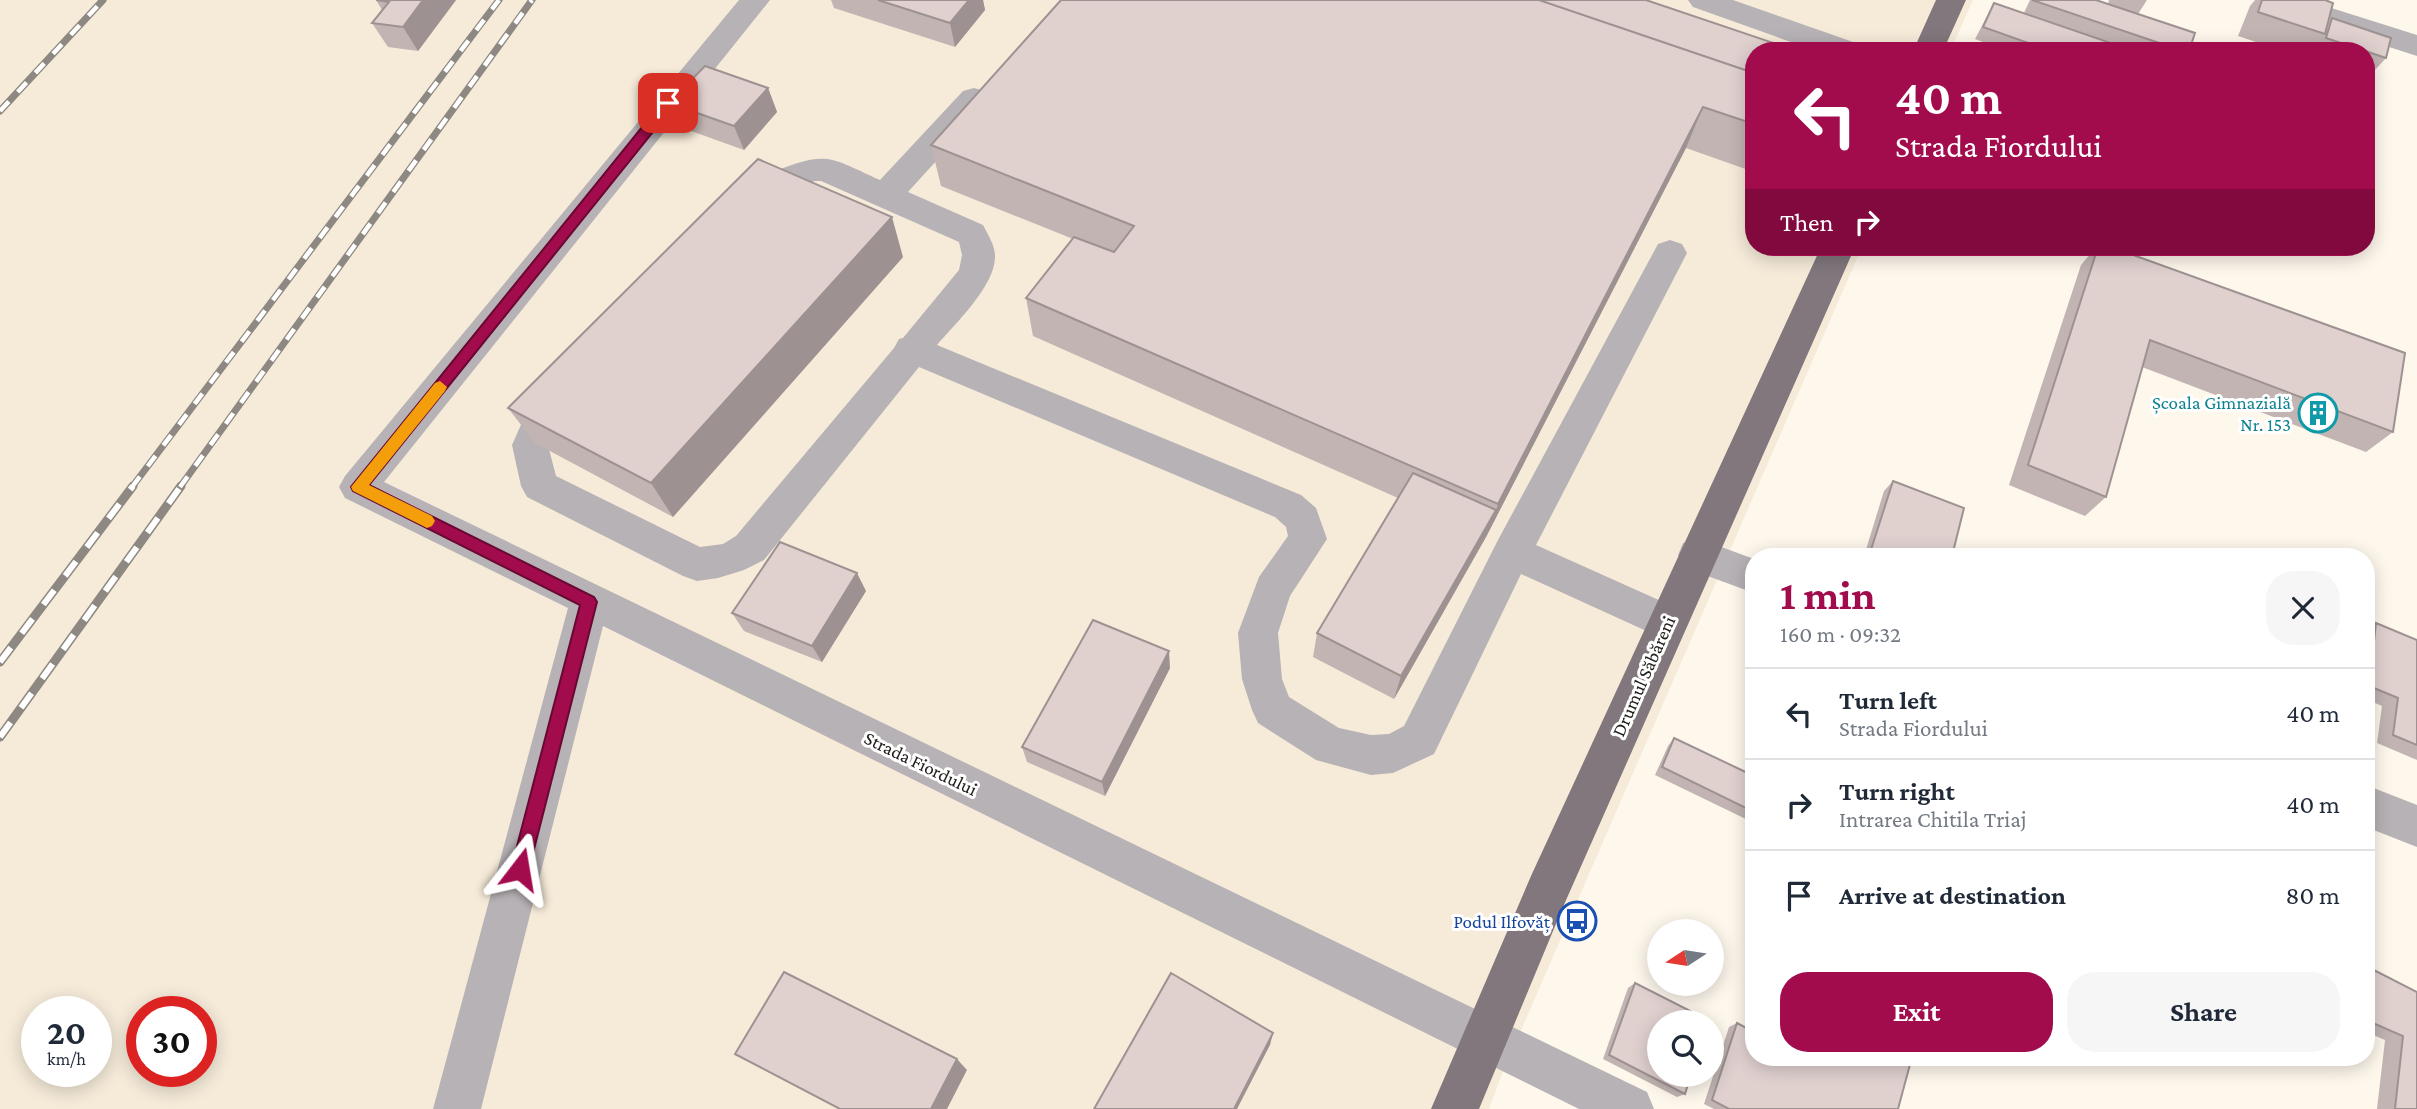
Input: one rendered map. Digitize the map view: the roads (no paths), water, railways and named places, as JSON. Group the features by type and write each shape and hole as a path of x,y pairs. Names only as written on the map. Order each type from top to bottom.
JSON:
{"main road":[{"path":"1931,42 1951,0"},
{"name":"Drumul Săbăreni","path":"1455,1109 1667,622 1834,256"}],"street":[{"name":"Strada Fiordului","path":"755,0 651,124 358,487 1630,1109"},
{"path":"1703,0 1822,42"},
{"path":"2275,0 2417,46"},
{"path":"886,196 998,72"},
{"path":"825,169 971,234 978,247 980,261 974,276 911,349 750,548 735,558 719,563 697,564 540,486 534,470 530,445 537,429 784,180 799,172 825,169"},
{"path":"911,349 1289,506 1303,519 1308,539 1273,590 1258,633 1262,679 1273,710 1331,746 1371,755 1393,753 1419,740 1512,552 1670,254"},
{"path":"1512,552 1667,622"},
{"path":"1697,555 1745,573"},
{"path":"457,1109 589,602"},
{"path":"2375,810 2417,826"}],"railway":[{"path":"0,111 103,0"},
{"path":"132,487 499,0"},
{"path":"180,487 532,0"},
{"path":"0,662 133,486"},
{"path":"0,737 181,486"}],"place":[{"name":"Școala Gimnazială Nr. 153","path":"2318,413"},
{"name":"Podul Ilfovăț","path":"1577,921"}]}
